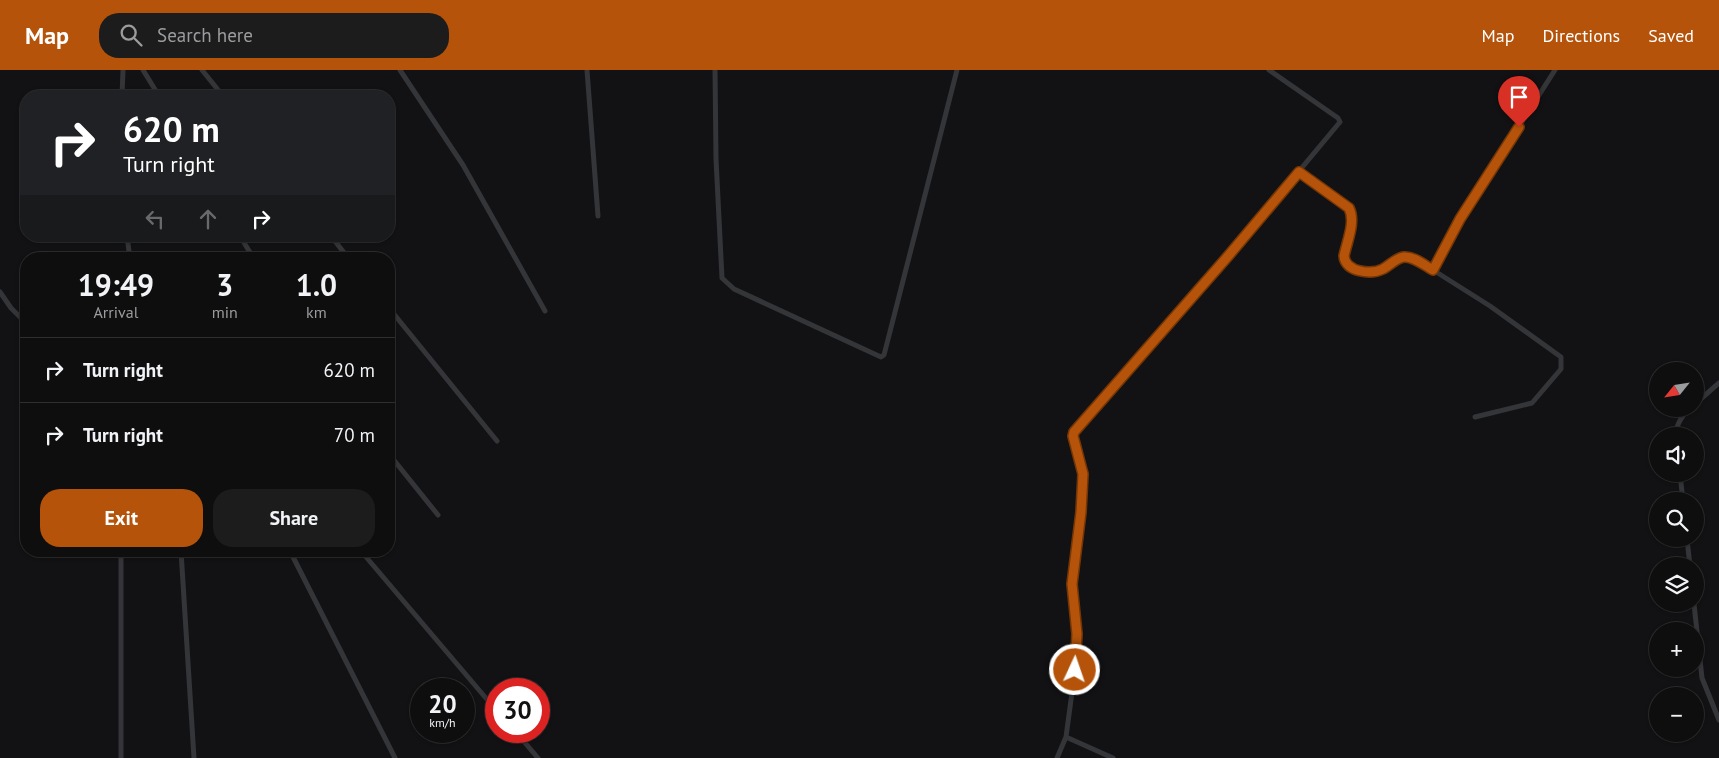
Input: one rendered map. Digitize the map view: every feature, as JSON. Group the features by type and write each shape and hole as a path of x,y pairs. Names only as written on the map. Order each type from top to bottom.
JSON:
{"street":[{"path":"122,90 123,70"},
{"path":"143,70 155,90"},
{"path":"202,70 218,90"},
{"path":"400,70 463,165 545,311"},
{"path":"587,70 598,216"},
{"path":"715,70 716,159 722,278 734,289 881,357 884,355 957,70"},
{"path":"1057,758 1066,737 1075,670 1077,634 1072,584 1081,512 1083,474 1073,436 1074,432 1229,255 1334,131 1340,120 1269,70"},
{"path":"1433,270 1460,219 1555,70"},
{"path":"1299,172 1349,208 1352,214 1352,222 1344,261 1350,267 1357,270 1376,271 1404,257 1410,258 1433,270 1490,306 1561,357 1561,369 1532,403 1475,417"},
{"path":"336,242 344,252"},
{"path":"0,292 20,317"},
{"path":"395,315 497,442"},
{"path":"1704,396 1719,384"},
{"path":"395,461 438,514"},
{"path":"121,557 121,758"},
{"path":"181,557 194,758"},
{"path":"293,557 395,758"},
{"path":"366,557 485,697"},
{"path":"1695,612 1702,678 1719,720"},
{"path":"1066,737 1113,758"},
{"path":"525,743 538,758"}],"route":[{"path":"1075,670 1077,634 1072,584 1081,512 1083,474 1073,436 1074,432 1299,172 1349,208 1352,214 1352,222 1344,261 1350,267 1357,270 1376,271 1404,257 1410,258 1433,270 1460,219 1519,127"}]}
